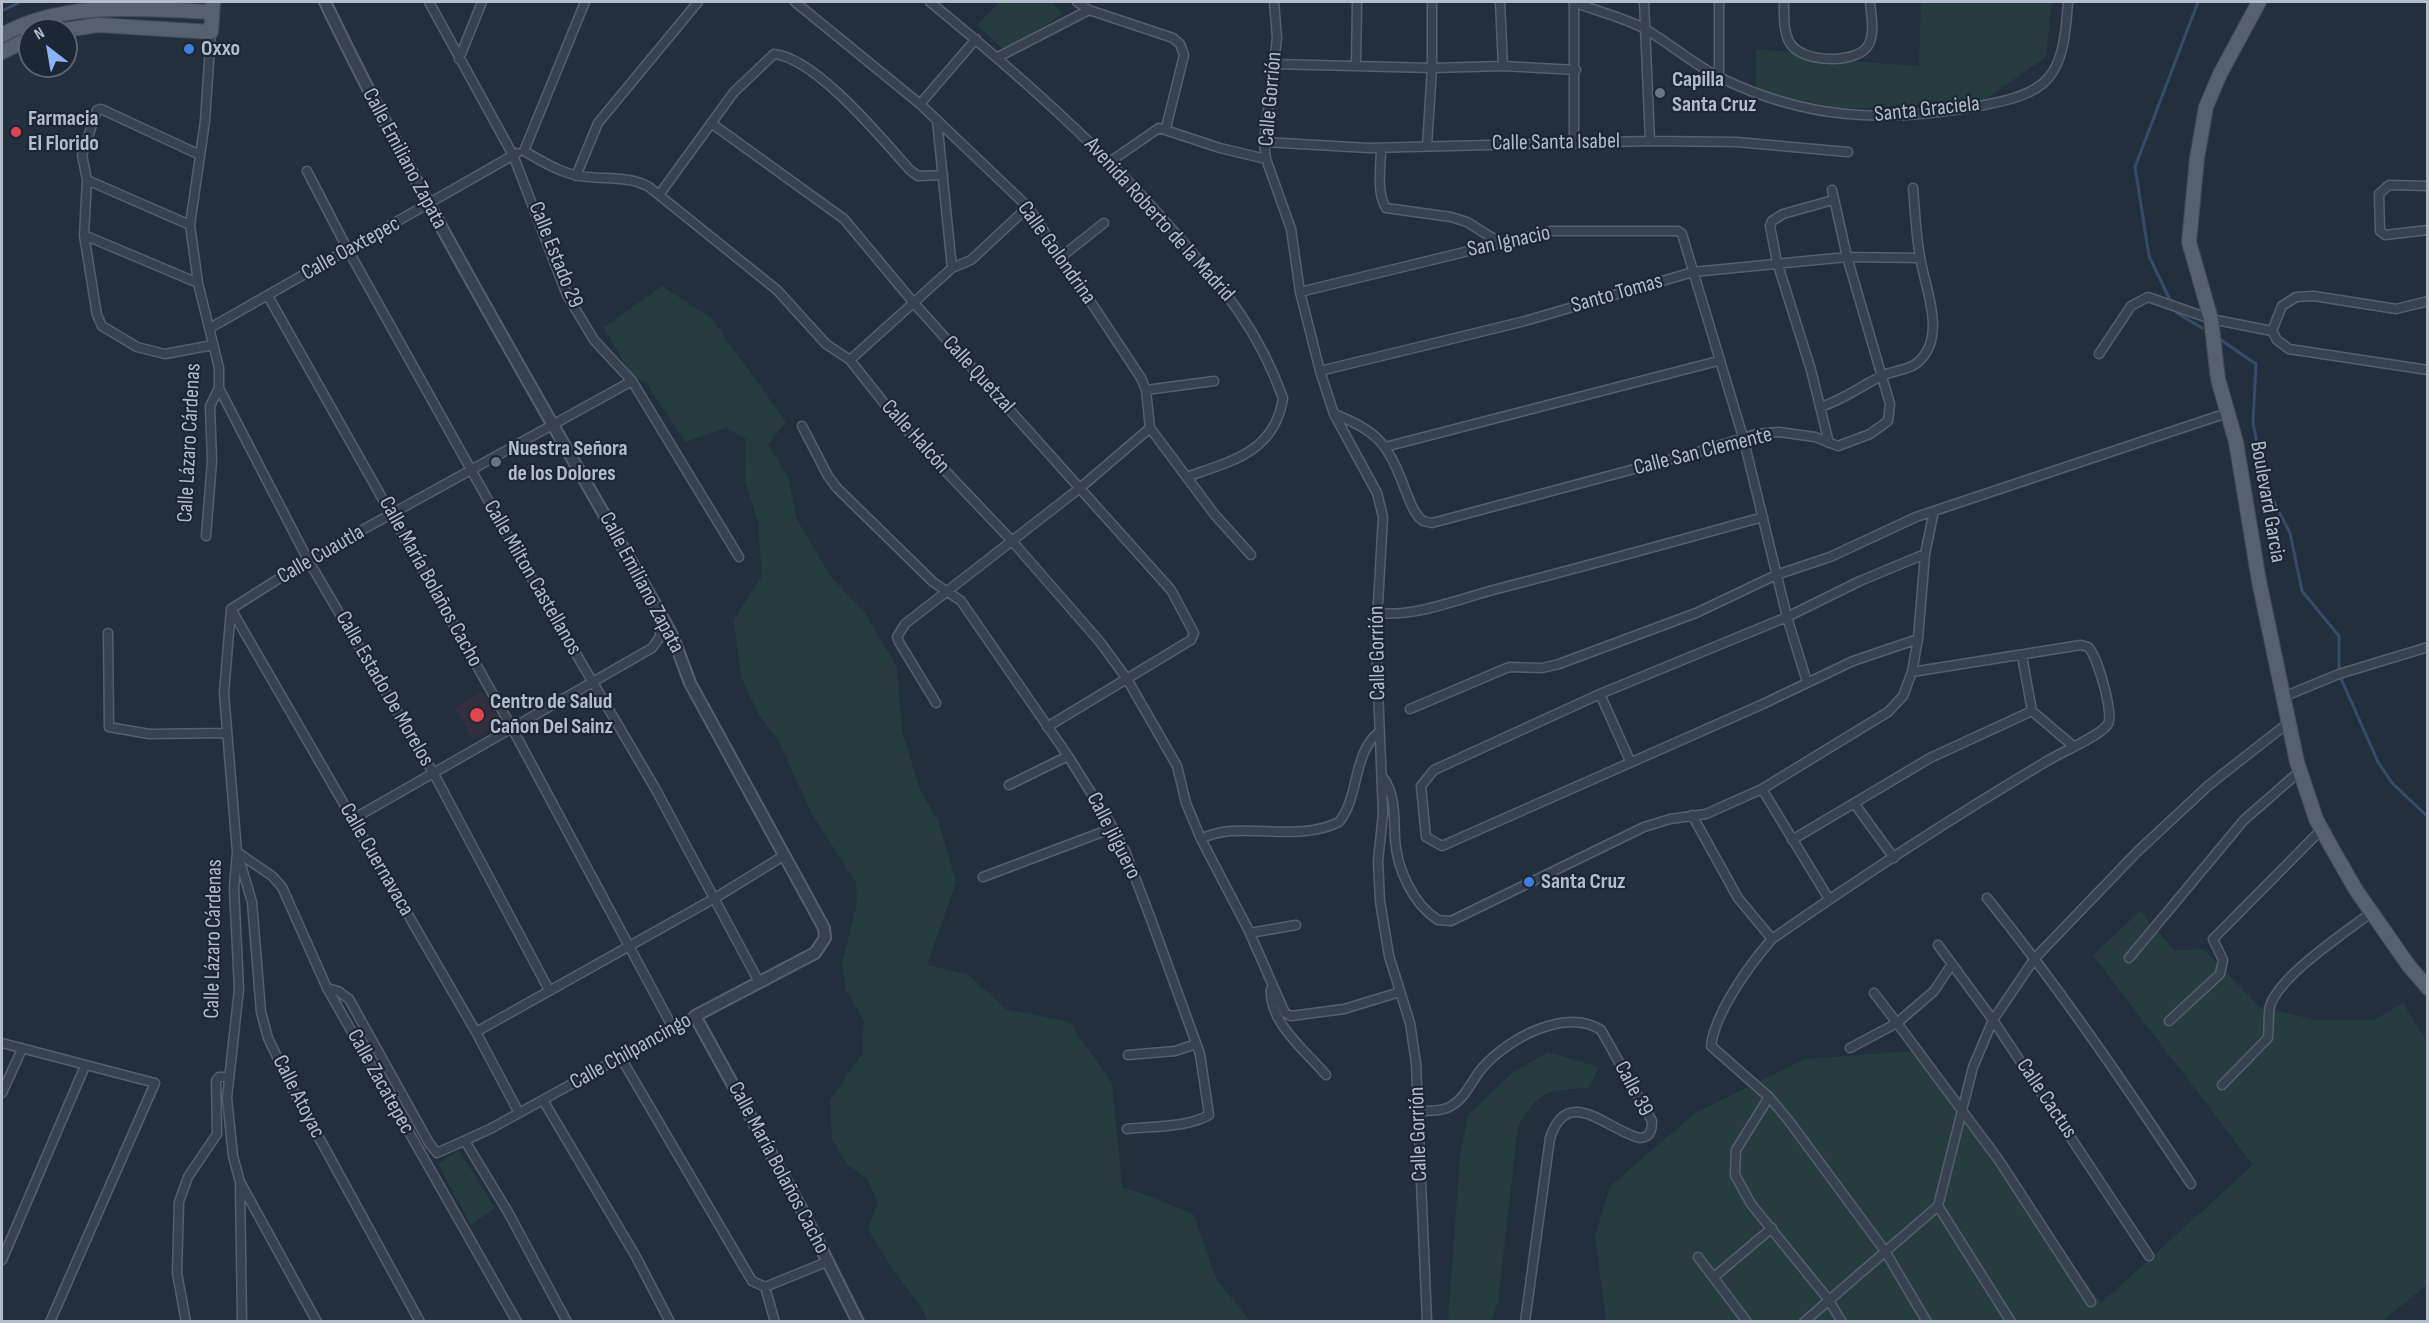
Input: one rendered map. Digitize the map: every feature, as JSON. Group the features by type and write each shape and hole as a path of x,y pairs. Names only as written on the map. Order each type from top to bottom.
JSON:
{"main road":[{"name":"Boulevard Garcia","path":"2259,2 2211,92 2197,158 2189,242 2211,319 2218,379 2236,442 2259,581 2300,771 2322,829 2372,912 2427,988"},
{"path":"2,35 24,24 55,14 105,8 123,10 212,7"},
{"name":"Calle Lázaro Cárdenas","path":"211,32 212,7"},
{"path":"123,10 124,26"},
{"path":"78,28 98,25 211,32"},
{"path":"2,52 18,44"}],"street":[{"name":"Calle Emiliano Zapata","path":"325,2 428,206 673,637 690,683 824,928 825,938 822,946"},
{"name":"Calle Estado 29","path":"429,2 513,155 567,295 594,340 632,381 739,557"},
{"path":"459,59 482,2"},
{"path":"524,151 585,2"},
{"path":"576,176 598,123 698,2"},
{"name":"Calle Golondrina","path":"795,2 920,104 1028,207 1141,378 1146,390 1150,428"},
{"name":"Avenida Roberto de la Madrid","path":"930,2 998,57 1111,161 1223,288 1248,321 1283,398 1275,423 1252,452 1239,459 1189,476"},
{"path":"1077,2 1089,10 1173,38 1180,44 1184,56 1166,128"},
{"name":"Calle Gorrión","path":"1274,2 1277,38 1264,142 1266,159 1289,222 1300,292 1320,371 1334,414 1377,493 1383,517 1377,613 1381,774 1380,901 1385,936 1410,1023 1420,1110 1427,1322"},
{"path":"1356,64 1358,2"},
{"path":"1427,146 1432,68 1432,2"},
{"path":"1500,2 1503,66"},
{"path":"1574,2 1576,70 1574,144"},
{"name":"Santa Graciela","path":"1574,2 1643,28 1719,77 1755,92 1824,112 1890,117 1935,114 2003,101 2031,92 2049,79 2064,47 2068,2"},
{"path":"1644,2 1643,28 1650,141"},
{"path":"1719,2 1719,77"},
{"path":"1784,2 1790,45 1807,56 1842,58 1856,57 1868,45 1872,34 1870,2"},
{"path":"998,57 1089,10"},
{"name":"Calle Lázaro Cárdenas","path":"206,536 212,461 210,406 219,388 219,368 198,283 190,225 200,155 211,32"},
{"path":"920,104 976,39"},
{"path":"659,195 734,92 774,54 797,63 850,105 909,170 918,176 943,175"},
{"path":"1274,64 1356,64 1432,68 1503,66 1576,70"},
{"path":"200,155 101,109 97,110 82,155 87,180 84,235 97,315 108,332 137,347 165,354 213,345"},
{"path":"937,120 952,268"},
{"name":"Calle Quetzal","path":"711,123 844,219 913,302 1171,590 1194,633 1194,638 1127,679"},
{"path":"1111,161 1153,130 1166,128 1220,148 1266,159"},
{"name":"Calle Santa Isabel","path":"1264,142 1381,148 1650,141 1737,142 1848,152"},
{"path":"1381,148 1380,183 1386,208 1451,217 1467,222 1499,242"},
{"name":"Calle Oaxtepec","path":"210,328 428,206 513,155 524,151"},
{"name":"Calle Halcón","path":"524,151 557,169 576,176 642,183 659,195 777,290 826,345 850,360 899,422 1012,541 1100,642 1127,679 1177,766 1186,803 1201,839 1250,933 1285,1013 1291,1016 1344,1009 1400,992"},
{"name":"Calle Milton Castellanos","path":"307,171 348,250 470,469 592,684 656,788 759,982"},
{"path":"87,180 190,225"},
{"path":"2427,186 2389,185 2379,194 2380,231 2385,235 2427,230"},
{"path":"1820,407 1840,401 1883,375 1917,363 1930,342 1933,312 1920,258 1913,188"},
{"name":"Calle San Clemente","path":"1334,414 1362,424 1385,447 1397,468 1413,510 1423,521 1432,522 1687,455 1743,437 1779,432 1815,437 1829,443 1845,445 1870,434 1888,421 1891,414 1890,404 1847,257 1833,200 1833,190"},
{"path":"1829,443 1777,262 1770,226 1772,221 1783,214 1833,200"},
{"path":"850,360 952,268 971,260 1028,207"},
{"path":"1061,256 1104,223"},
{"name":"San Ignacio","path":"1300,292 1551,231 1672,229 1682,234 1718,361 1743,437 1787,617 1807,682"},
{"path":"84,235 198,283"},
{"name":"Santo Tomas","path":"1320,371 1525,321 1693,272 1777,262 1847,257 1920,258"},
{"name":"Calle María Bolaños Cacho","path":"268,296 512,728 673,1028"},
{"path":"2272,331 2282,306 2296,297 2314,296 2396,309 2427,301"},
{"path":"2098,354 2131,306 2148,297 2211,319 2272,331 2277,340 2289,349 2427,370"},
{"path":"1385,447 1718,361"},
{"name":"Calle Cuautla","path":"231,609 308,560 632,381"},
{"path":"1146,390 1214,381"},
{"name":"Calle Estado De Morelos","path":"219,388 308,560 434,774 549,990"},
{"path":"1410,709 1509,667 1542,668 1559,664 1696,613 1776,574 1830,557 1934,511 1966,503 2105,452 2227,413"},
{"name":"Calle Jilguero","path":"802,426 828,476 841,493 933,582 948,590 961,601 1068,756 1125,851 1196,1044 1209,1115 1190,1122 1127,1129"},
{"path":"936,703 897,637 905,624 1080,488 1150,428 1189,476 1215,515 1251,555"},
{"path":"1381,774 1389,784 1392,797 1399,864 1419,904 1438,920 1451,921 1644,827 1692,815 1706,814 1761,789 1888,712 1904,696 1912,672 1918,639 1925,554 1934,511"},
{"path":"1377,613 1394,615 1447,602 1590,566 1763,517"},
{"path":"1918,639 1853,661 1442,846 1426,837 1421,786 1434,770 1600,694 1787,617 1860,581 1925,554"},
{"name":"Calle Lázaro Cárdenas","path":"231,609 224,693 237,852 234,888 238,989 227,1077 233,1156 240,1182 316,1322"},
{"name":"Calle Cuernavaca","path":"231,609 476,1032 519,1113"},
{"path":"352,819 592,684 658,643 660,613"},
{"path":"108,633 109,727 149,734 227,733"},
{"path":"1912,672 2081,645 2091,650 2110,712 2109,722 2104,730 2073,746 1894,858 1772,939 1750,967 1713,1028 1711,1047 1769,1097 1885,1251 1927,1322"},
{"path":"2283,697 2339,674 2427,647"},
{"path":"2022,656 2032,711 2073,746"},
{"path":"1047,727 1127,679"},
{"path":"1600,694 1629,761"},
{"path":"1792,840 1930,758 2032,711"},
{"path":"1804,1322 1938,1206 1973,1067 1993,1020 2035,957 2146,843 2209,785 2288,723"},
{"path":"1201,839 1221,832 1310,832 1339,822 1352,800 1362,759 1369,743 1379,732"},
{"path":"1009,785 1068,756"},
{"path":"2129,958 2244,820 2300,771"},
{"path":"1761,789 1829,899"},
{"path":"1854,803 1894,858"},
{"path":"1692,815 1738,898 1772,939"},
{"path":"983,877 1113,828"},
{"path":"2169,1022 2220,974 2223,960 2213,939 2322,829"},
{"name":"Calle Zacatepec","path":"237,852 272,876 282,887 327,988 517,1322"},
{"name":"Calle Atoyac","path":"237,852 252,902 261,1012 268,1038 293,1090 420,1322"},
{"path":"476,1032 715,898 785,855"},
{"path":"1987,898 2035,957 2106,1056 2191,1184"},
{"path":"2222,1085 2268,1038 2270,1006 2281,987 2314,956 2372,912"},
{"path":"1250,933 1296,925"},
{"name":"Calle Cactus","path":"1938,945 1993,1020 2149,1256"},
{"name":"Calle Chilpancingo","path":"327,988 338,991 349,999 429,1143 437,1153 519,1113 815,953 822,946"},
{"path":"1850,1048 1897,1023 1934,991 1952,964"},
{"path":"1271,985 1270,1000 1279,1020 1326,1074"},
{"path":"1874,993 1998,1159 2091,1302"},
{"name":"Calle María Bolaños Cacho","path":"695,1016 829,1261 858,1322"},
{"name":"Calle 39","path":"1420,1110 1443,1110 1452,1106 1482,1068 1499,1051 1520,1037 1543,1028 1578,1021 1592,1024 1601,1030 1652,1121 1649,1135 1640,1138 1592,1115 1579,1112 1562,1116 1555,1123 1550,1138 1525,1322"},
{"path":"2,1044 155,1083 50,1322"},
{"path":"1128,1055 1174,1051 1196,1044"},
{"path":"2,1093 22,1050"},
{"path":"621,1058 752,1281 765,1287 829,1261"},
{"path":"2,1260 85,1066"},
{"path":"186,1322 177,1273 179,1202 188,1177 217,1134 216,1081 219,1077 227,1077"},
{"path":"1769,1097 1736,1150 1735,1175 1751,1204 1828,1299 1842,1322"},
{"path":"543,1100 636,1256 670,1322"},
{"path":"465,1141 508,1212 567,1322"},
{"path":"240,1182 242,1322"},
{"path":"1938,1206 2011,1322"},
{"path":"1714,1277 1772,1228"},
{"path":"1698,1257 1747,1322"},
{"path":"765,1287 774,1322"}],"shaded area":[{"name":"Centro de Salud Cañon Del Sainz","path":"482,691 501,722 473,739 454,708"}],"green space":[{"path":"1000,2 1051,2 1063,14 1004,50 977,25"},
{"path":"1921,2 2052,2 2046,57 1983,101 1843,109 1756,90 1756,49 1793,52 1805,58 1919,66"},
{"path":"662,286 711,318 786,422 768,445 789,479 796,518 831,577 864,612 897,667 902,731 920,790 939,823 956,882 927,965 969,975 1006,1009 1069,1022 1112,1083 1122,1187 1194,1215 1216,1279 1250,1321 928,1321 918,1302 895,1273 868,1229 878,1202 867,1179 847,1164 832,1139 830,1100 862,1054 864,1020 846,990 842,964 857,903 856,883 811,812 779,742 759,715 741,677 734,620 762,576 758,523 745,481 746,439 727,428 685,442 646,382 632,377 604,327"},
{"path":"2140,911 2175,951 2203,949 2260,1007 2316,1020 2374,1020 2403,1003 2427,1042 2427,1285 2382,1321 1606,1321 1595,1236 1610,1186 1695,1113 1805,1059 1915,1051 1942,1080 2101,1303 2253,1165 2093,955"},
{"path":"1548,1052 1599,1067 1589,1088 1554,1091 1546,1094 1539,1098 1518,1126 1498,1302 1491,1321 1448,1321 1460,1156 1468,1115 1513,1072"},
{"path":"459,1150 495,1208 471,1225 438,1164"}],"waterway":[{"path":"2,11 20,2"},
{"path":"2171,302 2149,256 2135,167 2198,2"},
{"path":"2174,308 2177,313 2202,328"},
{"path":"2221,340 2256,364 2253,423 2262,469 2273,500 2290,533 2302,591 2339,636 2339,674 2378,762 2392,783 2428,817"}],"place":[{"name":"Oxxo","path":"189,49"},
{"name":"Capilla Santa Cruz","path":"1660,93"},
{"name":"Farmacia El Florido","path":"16,132"},
{"name":"Nuestra Señora de los Dolores","path":"496,462"},
{"name":"Centro de Salud Cañon Del Sainz","path":"477,715"},
{"name":"Santa Cruz","path":"1529,882"}]}
